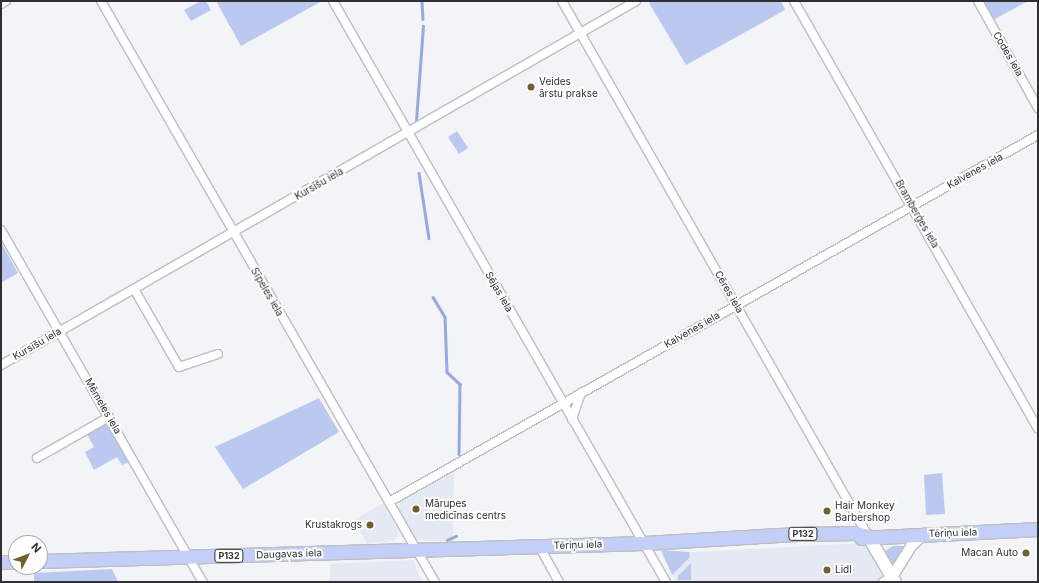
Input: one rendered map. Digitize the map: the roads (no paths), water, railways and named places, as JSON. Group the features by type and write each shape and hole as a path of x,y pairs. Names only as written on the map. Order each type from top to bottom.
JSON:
{"main road":[{"name":"Tēriņu iela","path":"417,550 738,539 760,543 868,536 1038,530"},
{"name":"Cēres iela","path":"868,536 890,580"},
{"name":"Daugavas iela","path":"48,561 417,550"}],"street":[{"path":"1,4 6,1"},
{"name":"Sīpeles iela","path":"101,1 435,582"},
{"name":"Sējas iela","path":"333,1 666,582"},
{"name":"Cēres iela","path":"562,1 868,536"},
{"name":"Kursīšu iela","path":"1,365 636,1"},
{"name":"Bramberģes iela","path":"794,1 1038,428"},
{"name":"Codes iela","path":"978,1 1038,108"},
{"name":"Kalvenes iela","path":"389,502 736,304 1038,135"},
{"name":"Mēmeles iela","path":"1,230 203,582"},
{"path":"134,289 179,367 218,354"},
{"path":"572,419 581,393"},
{"path":"37,458 109,417"},
{"path":"890,580 911,546 924,534"},
{"path":"539,546 559,582"}],"waterway":[{"path":"422,1 423,19"},
{"path":"416,121 423,26"},
{"path":"419,173 429,238"},
{"path":"433,297 445,317 447,372 460,384 459,454"},
{"path":"447,540 456,536"}],"place":[{"name":"Veides ārstu prakse","path":"531,87"},
{"name":"Mārupes medicīnas centrs","path":"416,509"},
{"name":"Hair Monkey Barbershop","path":"827,511"},
{"name":"Krustakrogs","path":"370,525"},
{"name":"Macan Auto","path":"1026,553"},
{"name":"Lidl","path":"827,570"}]}
